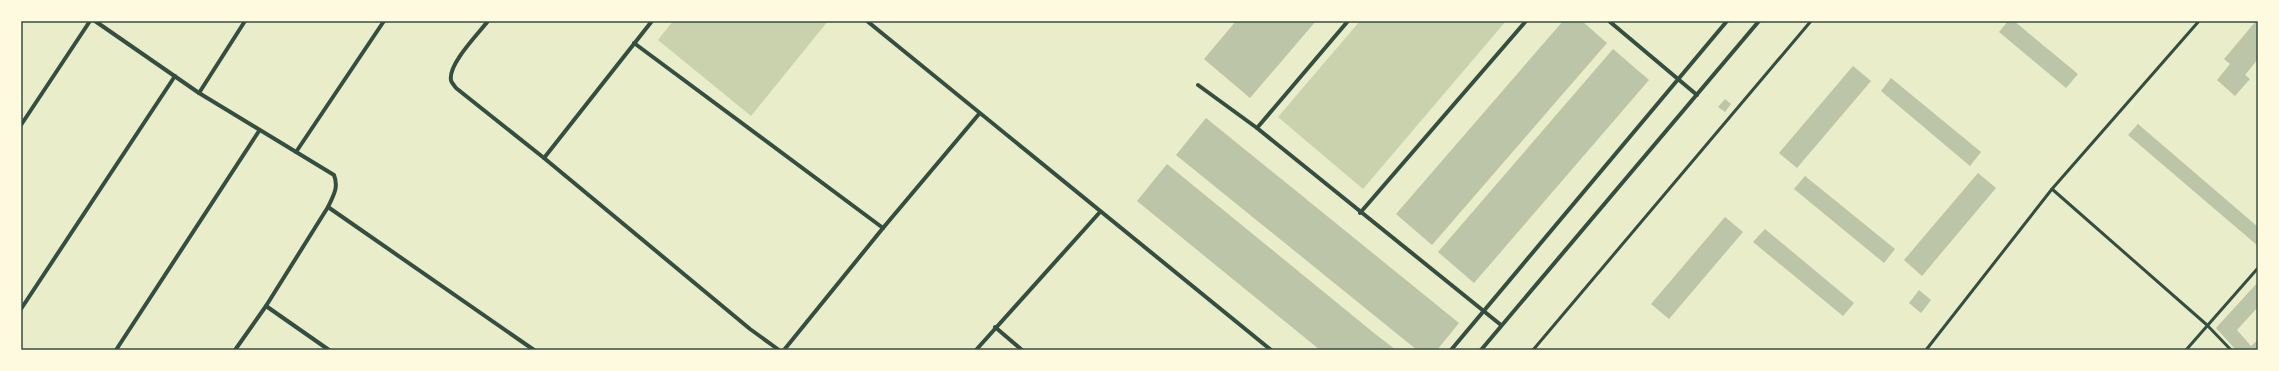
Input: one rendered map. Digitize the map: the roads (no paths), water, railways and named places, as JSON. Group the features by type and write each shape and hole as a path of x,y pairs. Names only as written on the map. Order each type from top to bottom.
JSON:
{"street":[{"path":"21,125 90,21"},
{"path":"95,21 199,93 259,131 334,175 337,183 336,191 328,207 266,306 235,350"},
{"path":"199,93 246,21"},
{"path":"296,152 384,21"},
{"path":"488,21 456,62 452,71 451,81 456,88 779,350"},
{"path":"544,158 652,21"},
{"path":"867,21 979,114 1271,350"},
{"path":"1257,128 1348,21"},
{"path":"1360,213 1526,21"},
{"path":"1609,21 1697,95"},
{"path":"1451,350 1727,21"},
{"path":"1481,350 1759,21"},
{"path":"634,43 883,228"},
{"path":"21,309 175,76"},
{"path":"1198,85 1257,128 1360,213 1501,325"},
{"path":"784,350 883,228 979,114"},
{"path":"116,350 259,131"},
{"path":"328,207 534,350"},
{"path":"976,350 995,327 1100,212"},
{"path":"266,306 329,350"},
{"path":"995,327 1022,350"}],"lane":[{"path":"1533,350 1811,21"},
{"path":"1926,350 2052,189 2199,21"},
{"path":"2052,189 2207,326 2231,350"},
{"path":"2186,350 2258,268"}]}
